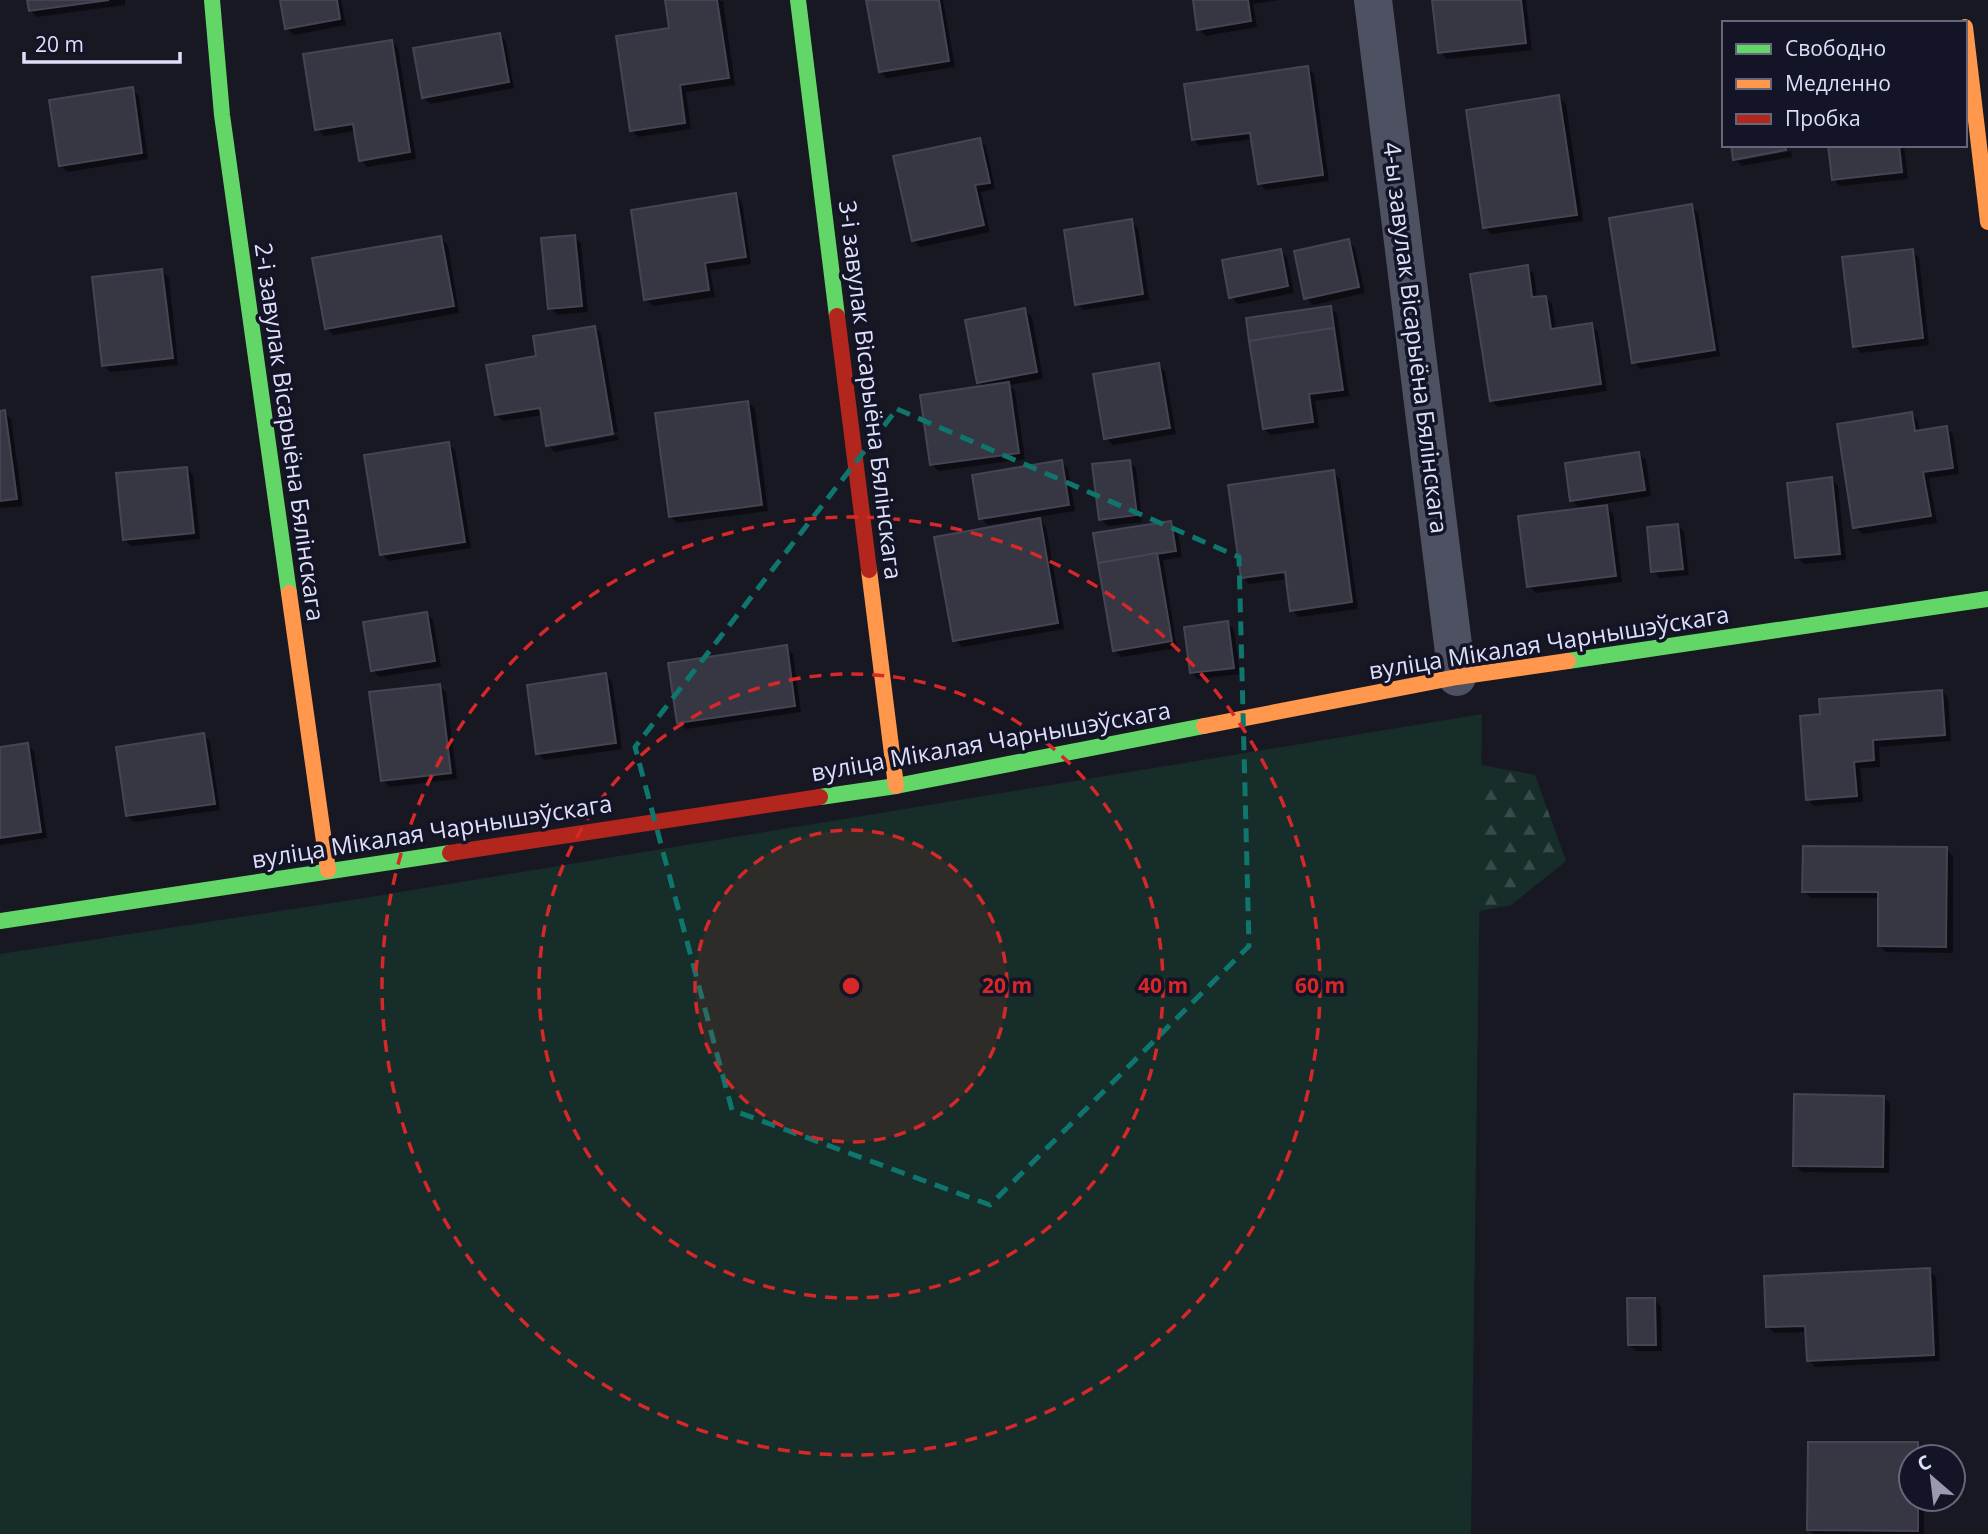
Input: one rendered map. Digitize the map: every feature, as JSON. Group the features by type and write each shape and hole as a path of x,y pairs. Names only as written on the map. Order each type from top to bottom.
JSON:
{"street":[{"name":"2-і завулак Вісарыёна Бялінскага","path":"212,0 222,116 328,870"},
{"name":"3-і завулак Вісарыёна Бялінскага","path":"799,0 896,786"},
{"name":"4-ы завулак Вісарыёна Бялінскага","path":"1373,0 1457,677"},
{"path":"1967,45 1988,222"},
{"name":"вуліца Мікалая Чарнышэўскага","path":"0,921 896,786 1457,677 1988,599"}],"highlighted area":[{"path":"897,409 1239,557 1249,946 990,1205 732,1110 635,747"}],"green space":[{"path":"1482,714 1471,1534 0,1534 0,954 364,898"},
{"path":"1444,758 1535,775 1566,861 1511,905 1336,939"}],"building":[{"path":"27,0 109,0 29,11"},
{"path":"280,0 337,0 340,19 285,29"},
{"path":"665,0 717,0 729,78 680,85 685,123 630,131 616,36 669,28"},
{"path":"866,0 939,0 949,61 879,72"},
{"path":"1193,0 1248,0 1251,21 1197,30"},
{"path":"1432,0 1521,0 1526,43 1438,53"},
{"path":"500,33 509,82 422,98 413,48"},
{"path":"392,40 410,152 359,161 353,124 315,130 303,54"},
{"path":"1308,66 1323,175 1258,184 1250,133 1192,140 1184,84"},
{"path":"133,87 142,153 59,166 49,100"},
{"path":"1559,95 1577,215 1483,228 1466,110"},
{"path":"980,138 990,183 975,185 984,225 912,241 893,156"},
{"path":"1731,147 1785,147 1786,150 1733,160"},
{"path":"1828,147 1899,147 1902,172 1832,180"},
{"path":"736,193 746,257 705,263 709,290 644,300 631,210"},
{"path":"1692,204 1715,350 1632,363 1609,218"},
{"path":"1132,219 1143,294 1075,305 1064,230"},
{"path":"575,235 582,306 548,309 541,238"},
{"path":"441,236 454,306 325,329 312,258"},
{"path":"1349,239 1359,287 1304,299 1294,251"},
{"path":"1281,249 1288,286 1229,298 1222,260"},
{"path":"1913,249 1923,338 1853,347 1842,257"},
{"path":"1528,265 1532,297 1546,296 1551,329 1592,323 1601,384 1490,401 1470,274"},
{"path":"162,269 173,358 102,366 92,277"},
{"path":"1331,306 1334,328 1249,341 1246,318"},
{"path":"1025,308 1037,372 977,383 965,320"},
{"path":"595,326 613,434 546,446 540,408 495,415 486,365 536,356 533,336"},
{"path":"1334,328 1343,390 1309,394 1313,422 1263,429 1249,341"},
{"path":"1159,363 1170,428 1104,439 1093,374"},
{"path":"1009,382 1019,453 930,465 920,395"},
{"path":"748,401 762,505 669,517 655,413"},
{"path":"5,410 17,499 0,501 0,411"},
{"path":"1912,412 1915,431 1947,426 1953,468 1923,472 1931,516 1853,528 1837,424"},
{"path":"449,442 465,542 380,555 364,455"},
{"path":"1639,452 1645,490 1570,501 1565,463"},
{"path":"1062,460 1069,505 979,519 972,475"},
{"path":"1130,460 1137,515 1099,520 1092,464"},
{"path":"187,467 194,533 123,540 116,473"},
{"path":"1334,470 1352,602 1290,611 1285,572 1241,578 1228,485"},
{"path":"1832,477 1840,554 1795,558 1787,483"},
{"path":"1607,505 1616,576 1527,587 1518,516"},
{"path":"1040,518 1058,623 953,641 934,537"},
{"path":"1171,521 1176,551 1098,563 1093,533"},
{"path":"1678,524 1683,569 1651,572 1647,527"},
{"path":"1157,553 1172,641 1113,651 1098,563"},
{"path":"427,612 435,661 371,671 363,622"},
{"path":"1228,621 1234,668 1190,673 1184,627"},
{"path":"787,645 795,706 677,723 668,663"},
{"path":"606,673 616,743 536,754 527,685"},
{"path":"440,684 451,773 381,781 369,692"},
{"path":"1942,690 1945,735 1873,740 1874,760 1854,762 1857,796 1806,800 1800,716 1820,714 1819,699"},
{"path":"204,733 215,804 126,816 116,747"},
{"path":"28,743 41,832 0,838 0,747"},
{"path":"1803,846 1947,847 1946,947 1878,946 1878,892 1802,892"},
{"path":"1794,1094 1884,1096 1883,1167 1793,1166"},
{"path":"1930,1268 1934,1355 1807,1361 1805,1326 1766,1327 1764,1276"},
{"path":"1627,1298 1655,1298 1656,1345 1628,1345"},
{"path":"1808,1442 1918,1442 1897,1443 1897,1513 1918,1513 1918,1531 1807,1530"}],"traffic: fast":[{"path":"212,0 222,115 289,593"},
{"path":"798,0 837,316"},
{"path":"1568,661 1988,599"},
{"path":"820,797 896,786 1204,726"},
{"path":"0,921 450,853"}],"traffic: slow":[{"path":"1967,44 1988,222"},
{"path":"869,570 896,786"},
{"path":"289,593 328,870"},
{"path":"1204,726 1457,677 1568,661"}],"traffic: jam":[{"path":"837,316 869,570"},
{"path":"450,853 820,797"}]}
